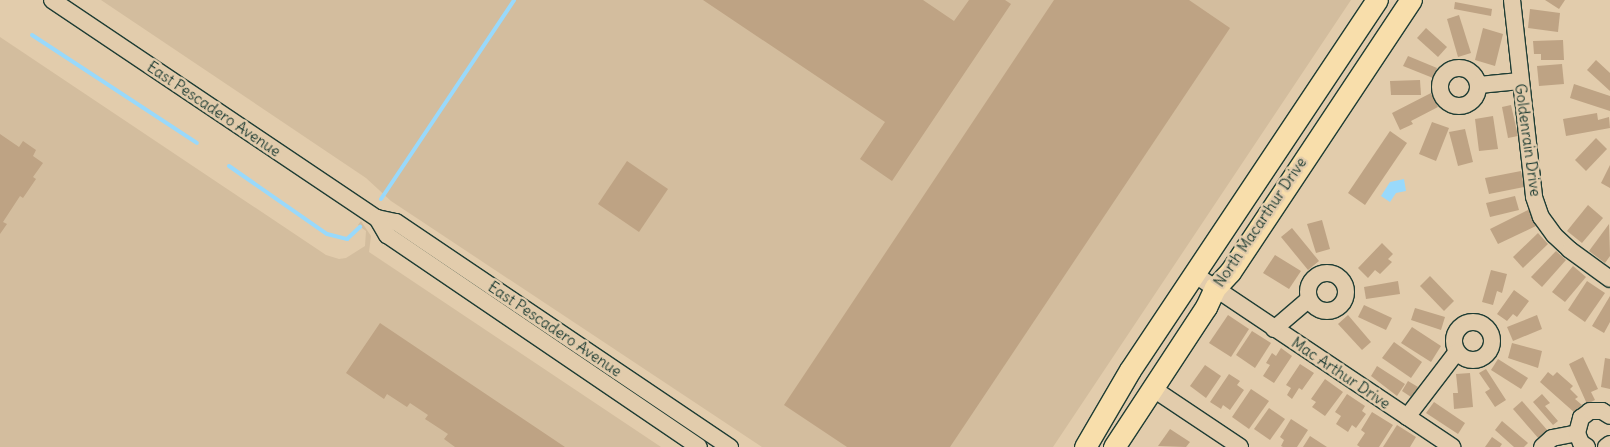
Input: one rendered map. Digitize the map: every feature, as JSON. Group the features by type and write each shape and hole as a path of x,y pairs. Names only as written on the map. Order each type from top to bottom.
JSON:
{"main road":[{"name":"North Macarthur Drive","path":"1085,447 1130,370 1377,0"},
{"name":"North Macarthur Drive","path":"1114,447 1206,307 1215,288 1230,272 1411,0"}],"street":[{"name":"East Pescadero Avenue","path":"52,0 377,218 396,222 730,447"},
{"name":"Goldenrain Drive","path":"1512,0 1531,184 1542,217 1554,235 1570,250 1610,279"},
{"path":"1479,85 1520,81"},
{"name":"East Pescadero Avenue","path":"377,218 387,235 699,447"},
{"name":"Mac Arthur Drive","path":"1194,274 1452,447"},
{"name":"Mac Arthur Drive","path":"1274,328 1309,299"},
{"name":"Mac Arthur Drive","path":"1407,417 1456,353"},
{"path":"1152,388 1232,445"},
{"path":"1587,447 1581,444 1576,433 1581,418 1590,411 1602,411 1610,416"},
{"path":"1542,447 1552,438 1576,433"},
{"path":"1606,447 1610,444"}],"shaded area":[{"path":"101,0 1351,0 1053,447 762,447 391,201 366,178"},
{"path":"0,37 326,255 339,259 346,258 365,246 366,231 358,225 361,221 371,236 369,252 661,447 0,447"}],"water":[{"path":"1404,179 1406,191 1396,193 1390,202 1381,196 1390,182"}],"building":[{"path":"703,0 923,0 954,21 969,0 1005,0 1011,4 892,181 860,159 885,122"},
{"path":"1054,0 1189,0 1230,28 950,447 847,447 784,405"},
{"path":"1545,0 1565,0 1559,9"},
{"path":"1455,2 1492,9 1491,16 1454,9"},
{"path":"1530,9 1560,13 1558,32 1528,28"},
{"path":"1459,15 1471,53 1458,57 1447,19"},
{"path":"1426,28 1447,47 1438,57 1417,38"},
{"path":"1483,28 1503,34 1495,66 1475,60"},
{"path":"1563,40 1564,60 1541,60 1541,54 1534,54 1533,41"},
{"path":"1408,56 1437,68 1433,78 1403,66"},
{"path":"1596,60 1610,73 1610,91 1587,70"},
{"path":"1562,64 1564,84 1539,86 1537,66"},
{"path":"1420,80 1421,95 1391,95 1390,81"},
{"path":"1574,84 1610,96 1610,111 1570,98"},
{"path":"1431,93 1438,107 1411,121 1413,124 1400,130 1392,113"},
{"path":"1511,105 1518,136 1508,138 1502,107"},
{"path":"1597,113 1598,120 1609,117 1610,128 1566,136 1563,119"},
{"path":"1493,116 1498,149 1479,151 1475,119"},
{"path":"1432,122 1449,128 1436,161 1419,154"},
{"path":"1465,129 1473,162 1458,166 1449,132"},
{"path":"1390,131 1407,143 1365,205 1348,193"},
{"path":"0,134 19,147 23,141 36,150 33,156 43,163 33,177 36,179 23,198 20,196 3,222 7,224 0,234"},
{"path":"1596,138 1607,149 1586,171 1575,160"},
{"path":"627,161 668,189 639,232 598,204"},
{"path":"1610,165 1610,188 1601,183"},
{"path":"1521,171 1524,187 1489,194 1485,178"},
{"path":"1515,196 1519,210 1490,217 1486,203"},
{"path":"1588,205 1603,218 1582,243 1567,231"},
{"path":"1530,209 1538,225 1498,244 1490,229"},
{"path":"1322,220 1330,249 1316,253 1307,224"},
{"path":"1609,224 1610,256 1605,263 1589,251"},
{"path":"1292,228 1319,261 1308,270 1281,237"},
{"path":"1538,233 1548,244 1523,268 1513,257"},
{"path":"1382,243 1393,254 1388,259 1392,262 1380,274 1375,270 1368,278 1358,268"},
{"path":"1556,251 1566,260 1542,287 1531,277"},
{"path":"1275,255 1301,271 1289,289 1263,273"},
{"path":"1573,266 1586,277 1565,302 1552,292"},
{"path":"1491,270 1507,274 1502,293 1497,291 1493,305 1482,302"},
{"path":"1430,276 1454,301 1444,311 1420,286"},
{"path":"1398,281 1400,294 1366,299 1364,287"},
{"path":"1587,281 1605,293 1585,322 1568,310"},
{"path":"1514,290 1529,301 1517,317 1513,314 1507,321 1497,314"},
{"path":"1610,296 1610,322 1604,333 1592,326"},
{"path":"1364,305 1392,318 1386,330 1358,317"},
{"path":"1415,308 1445,317 1441,330 1411,320"},
{"path":"1228,315 1249,329 1231,357 1209,343"},
{"path":"1348,315 1371,342 1362,350 1338,324"},
{"path":"1537,315 1542,329 1513,341 1507,327"},
{"path":"380,323 565,447 455,447 444,439 448,434 425,419 428,415 410,403 407,407 387,394 384,399 346,373"},
{"path":"1412,327 1441,346 1431,362 1401,343"},
{"path":"1252,331 1271,343 1255,368 1236,355"},
{"path":"1394,342 1422,362 1411,378 1382,358"},
{"path":"1512,343 1542,351 1538,368 1508,358"},
{"path":"1281,348 1292,356 1274,383 1263,376 1270,365 1266,363 1272,353 1276,356"},
{"path":"1583,357 1598,389 1591,392 1595,400 1587,404 1569,364"},
{"path":"1605,358 1610,359 1610,389 1601,387"},
{"path":"1498,359 1528,378 1521,389 1491,370"},
{"path":"1300,364 1314,373 1302,390 1299,388 1292,399 1287,395 1291,388 1286,385"},
{"path":"1205,365 1221,376 1206,398 1190,386"},
{"path":"1377,366 1405,384 1397,396 1371,376"},
{"path":"1486,369 1506,400 1495,407 1485,392 1490,389 1479,373"},
{"path":"1548,372 1553,376 1557,372 1573,386 1570,389 1578,397 1575,399 1582,405 1575,413 1540,382"},
{"path":"1470,373 1473,407 1454,409 1453,393 1458,393 1456,374"},
{"path":"1229,374 1240,381 1237,385 1244,390 1230,410 1223,405 1221,409 1210,402"},
{"path":"1325,379 1343,392 1325,416 1312,407 1316,402 1311,399"},
{"path":"1408,381 1418,387 1411,397 1402,391"},
{"path":"1251,389 1269,401 1249,429 1232,417"},
{"path":"1347,394 1365,406 1362,411 1366,414 1356,428 1352,425 1348,432 1336,424 1341,416 1335,412"},
{"path":"1542,394 1550,403 1545,406 1558,421 1553,425 1533,402"},
{"path":"1522,401 1548,431 1539,439 1513,409"},
{"path":"1434,402 1465,423 1458,434 1426,413"},
{"path":"1269,408 1285,419 1270,440 1254,429"},
{"path":"1372,412 1393,425 1379,447 1360,447 1357,445 1365,433 1361,430"},
{"path":"1291,419 1308,430 1297,447 1283,447 1281,446 1284,440 1280,437"},
{"path":"1502,421 1528,443 1524,447 1514,447 1495,430"},
{"path":"1397,425 1416,437 1410,447 1383,447"},
{"path":"1170,429 1190,442 1186,447 1158,446"},
{"path":"1310,436 1327,447 1303,447"},
{"path":"1492,437 1502,444 1500,447 1485,447"}],"waterway":[{"path":"381,199 514,0"},
{"path":"32,35 197,143"},
{"path":"229,166 327,234 347,239 360,227"}]}
